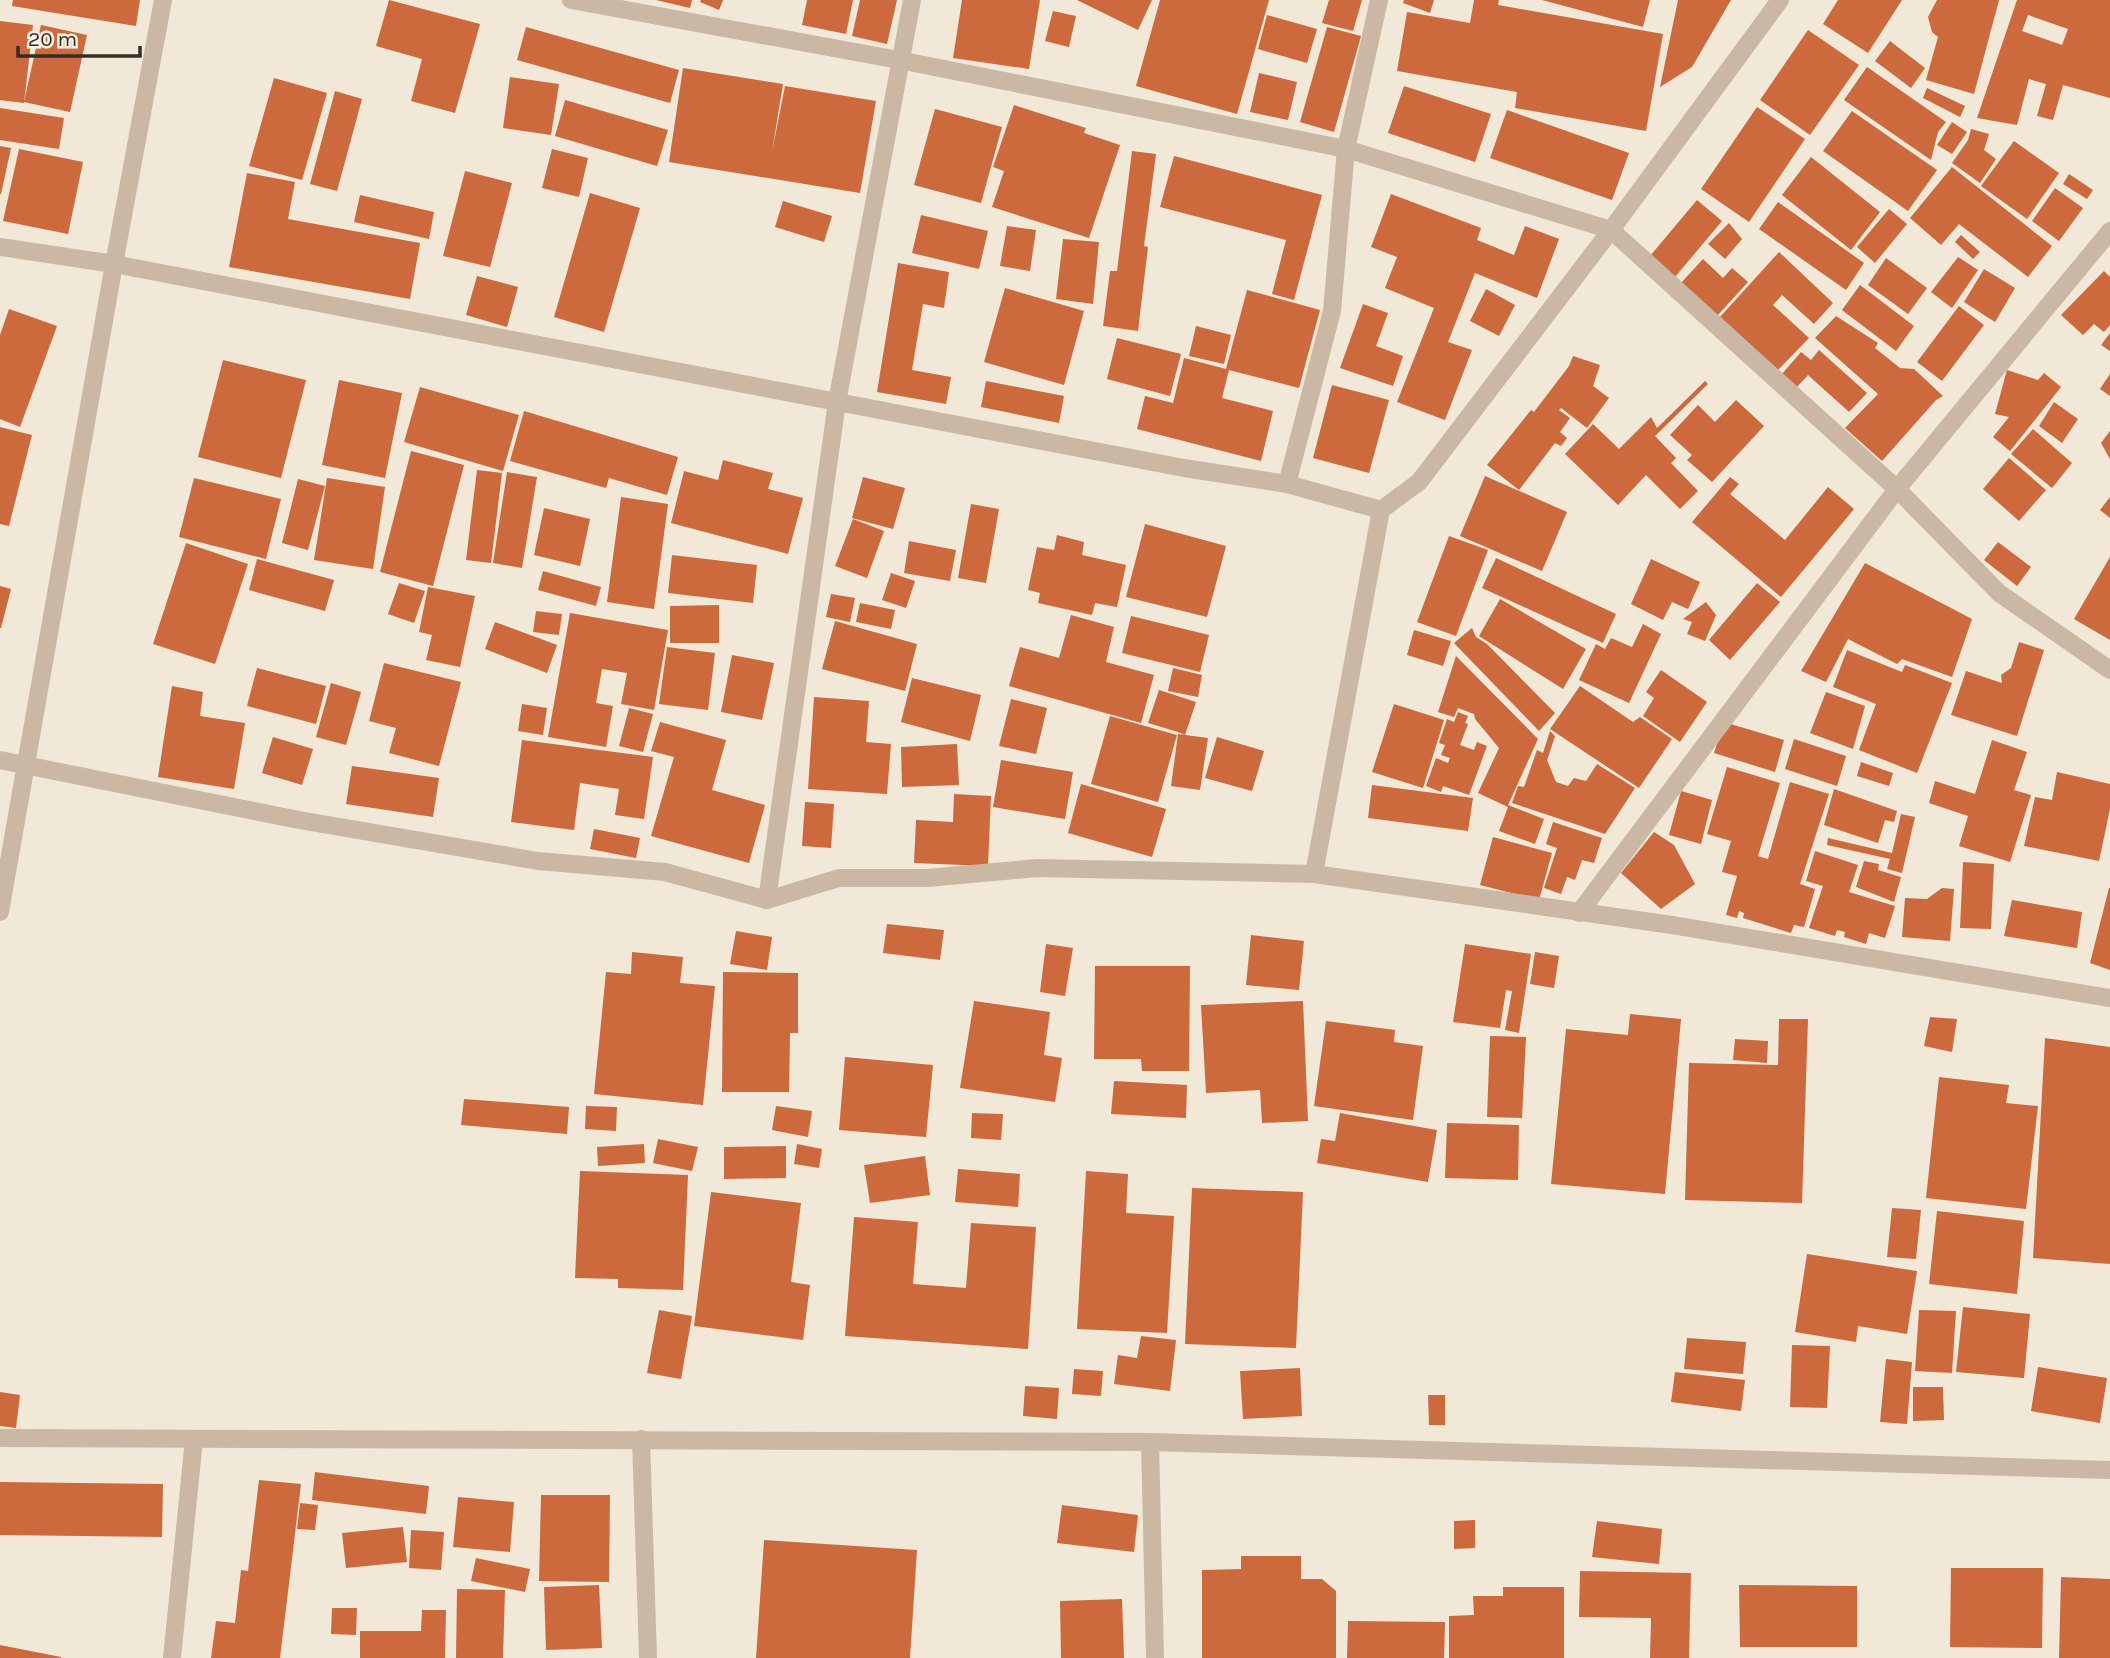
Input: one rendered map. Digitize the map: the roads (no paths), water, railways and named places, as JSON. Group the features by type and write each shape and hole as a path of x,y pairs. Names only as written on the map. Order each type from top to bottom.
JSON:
{"street":[{"path":"0,912 163,0"},
{"path":"571,0 900,60 1346,149 1611,230 1896,489 1999,593 2110,670"},
{"path":"767,900 837,402 912,0"},
{"path":"1287,484 1332,311 1346,149 1378,0"},
{"path":"1314,874 1381,510 1419,482 1611,230 1780,0"},
{"path":"1579,913 1896,489 2110,231"},
{"path":"0,247 114,264 1184,468 1287,484 1381,510"},
{"path":"0,760 299,820 538,861 665,872 767,900 839,878 928,878 1037,869 1314,874 1672,925 2110,998"},
{"path":"0,1438 1150,1442 2110,1470"},
{"path":"172,1658 194,1439"},
{"path":"641,1439 648,1658"},
{"path":"1150,1442 1155,1658"}]}
